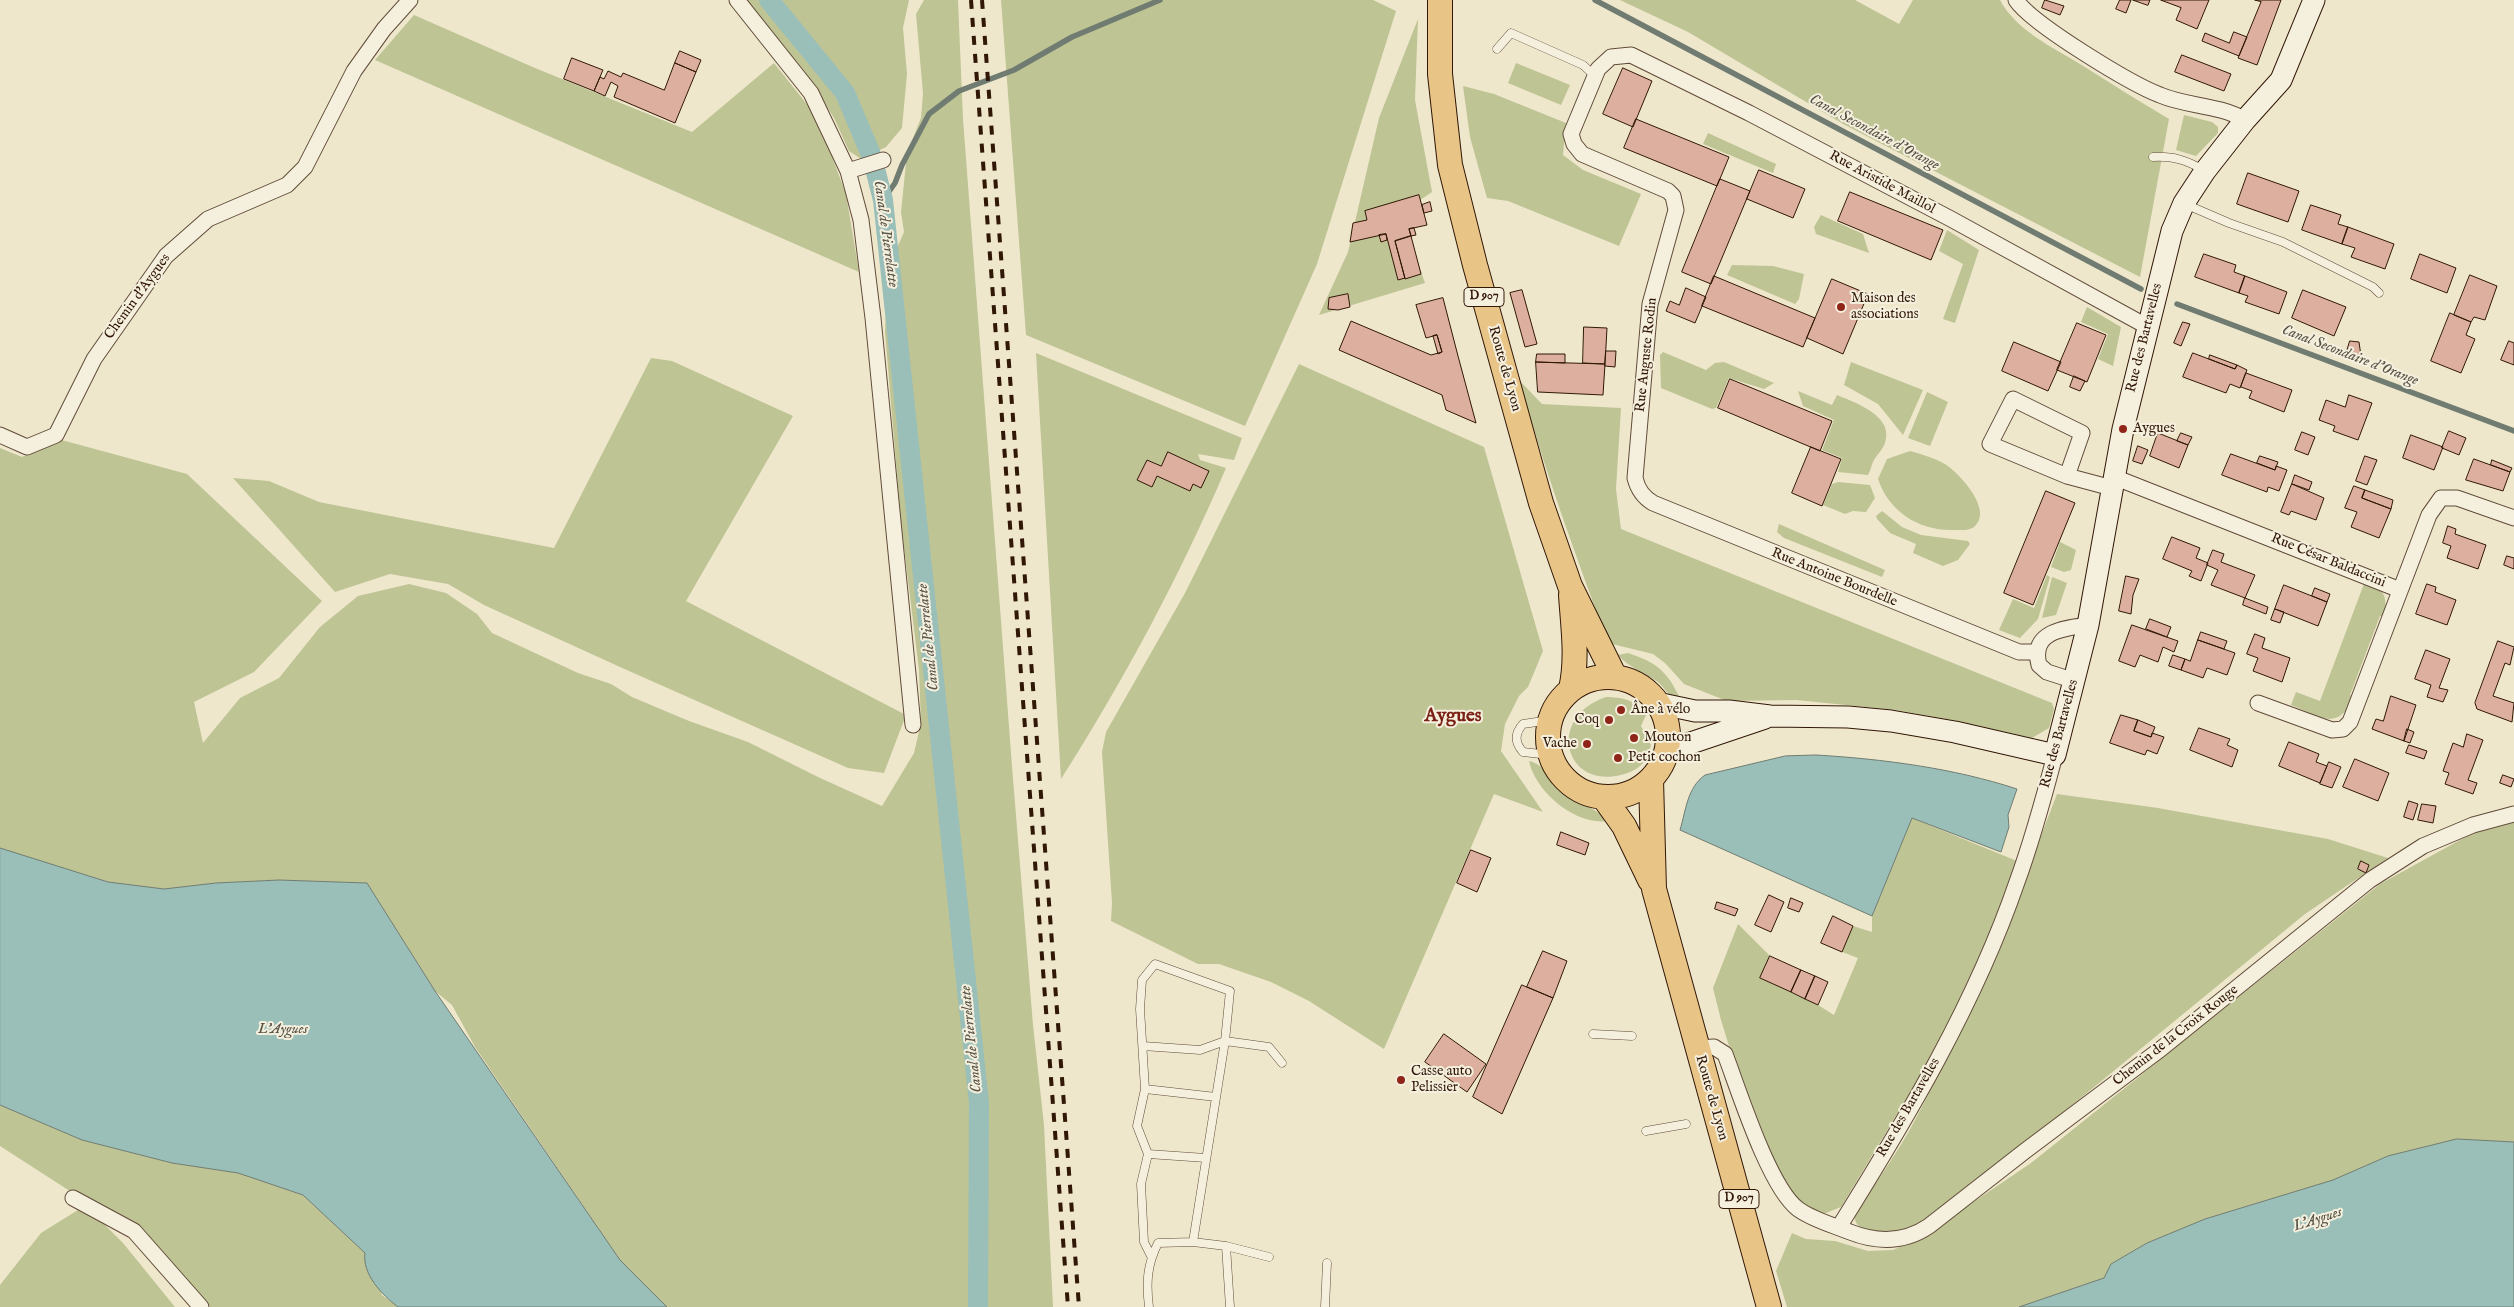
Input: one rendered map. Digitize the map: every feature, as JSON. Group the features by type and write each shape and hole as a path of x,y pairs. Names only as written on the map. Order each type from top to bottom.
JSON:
{"main road":[{"name":"Route de Lyon","path":"1440,0 1440,74 1450,164 1474,265 1541,503 1570,586 1615,677"},
{"name":"Route de Lyon","path":"1570,586 1575,658 1575,672 1571,689"},
{"path":"1615,677 1631,682 1646,690 1657,703 1665,718 1668,734 1667,751 1661,766 1651,779 1630,793 1604,798 1586,794 1570,785 1558,771 1550,755 1547,738 1550,720 1558,703 1571,689 1592,679 1615,677"},
{"name":"Route de Lyon","path":"1651,779 1654,889"},
{"name":"Route de Lyon","path":"1604,798 1624,826 1654,889 1769,1307"}],"street":[{"name":"Chemin d'Aygues","path":"0,435 27,447 56,435 94,359 166,256 208,218 287,185 305,167 354,71 384,29 410,0"},
{"path":"737,0 811,93 854,170 873,318 913,725"},
{"path":"2016,0 2021,7 2046,27 2160,96 2231,112 2245,120"},
{"name":"Rue des Bartavelles","path":"1838,1227 1876,1168 1949,1039 1985,962 2017,882 2075,682 2088,625 2122,429 2172,231 2184,203 2204,171 2245,120 2281,80 2314,0"},
{"name":"Rue Aristide Maillol","path":"1611,58 1631,55 1749,113 1951,219 2148,327"},
{"name":"Rue Auguste Rodin","path":"1611,58 1598,69 1571,134 1574,144 1582,154 1668,191 1673,196 1676,210 1650,304 1635,478 1638,489"},
{"path":"854,170 883,160"},
{"name":"Rue César Baldaccini","path":"2067,476 2082,433 2013,400 1990,444 2067,476 2113,483 2400,590 2350,722 2343,729 2332,730 2258,703"},
{"name":"Rue Antoine Bourdelle","path":"1638,489 1644,498 1653,504 1750,544 2019,652 2038,652"},
{"path":"2400,590 2428,515 2441,498 2457,498 2514,518"},
{"path":"2075,682 2047,672 2039,665 2038,652 2046,637 2054,631 2088,625"},
{"path":"1657,703 1695,711 1730,711 1770,716 1810,715 1891,721 1955,732 2055,755"},
{"path":"1667,751 1770,716"},
{"name":"Chemin de la Croix Rouge","path":"1838,1227 1861,1236 1885,1241 1917,1234 2162,1048 2370,880 2423,846 2473,825 2514,814"},
{"path":"1697,1048 1714,1047 1725,1054 1772,1175 1784,1194 1797,1208 1838,1227"},
{"path":"74,1198 134,1231 201,1307"}],"lane":[{"path":"1497,49 1511,33 1583,65 1595,76"},
{"path":"2153,157 2180,159 2204,171"},
{"path":"2184,203 2229,223 2283,242 2373,287 2379,293"},
{"path":"1550,720 1523,724 1518,730 1516,738 1517,745 1523,752 1550,755"},
{"path":"1151,1256 1144,1242 1141,1184 1148,1154 1137,1126 1145,1089 1140,1009 1142,980 1155,964 1230,991 1225,1041 1194,1242"},
{"path":"1593,1034 1632,1036"},
{"path":"1143,1046 1200,1050 1225,1041 1269,1046 1282,1063"},
{"path":"1145,1089 1216,1097"},
{"path":"1646,1131 1686,1124"},
{"path":"1148,1154 1206,1158"},
{"path":"1149,1307 1146,1283 1151,1256 1158,1243 1194,1242 1226,1246 1269,1257"},
{"path":"1226,1246 1230,1307"},
{"path":"1325,1307 1327,1262"}],"green space":[{"path":"747,0 909,0 903,28 907,74 902,128 886,147 861,159 849,151 834,118 805,72"},
{"path":"924,0 958,0 963,119 1012,766 1033,1025 1044,1125 1053,1307 667,1307 620,1260 475,1047 452,1005 435,991 367,883 279,880 216,883 164,889 108,882 0,848 0,448 22,457 58,439 187,474 322,601 254,672 194,702 203,743 240,698 279,678 320,627 358,596 409,584 446,593 477,614 492,633 578,673 611,684 632,697 689,721 748,742 882,806 914,753 921,723 919,670 901,523 885,332 888,268 904,232 901,212 907,153 921,118 923,93 916,14"},
{"path":"1001,0 1373,0 1396,11 1317,264 1245,426 1026,335"},
{"path":"1620,0 1855,0 1899,24 1913,0 2000,0 2015,20 2035,37 2169,119 2140,277 1845,125 1688,32"},
{"path":"414,15 535,68 692,132 774,63 817,117 846,194 859,272 375,60"},
{"path":"1418,19 1415,100 1432,192 1401,213 1425,283 1319,315 1348,252 1379,118"},
{"path":"1516,63 1570,85 1561,105 1508,83"},
{"path":"1463,86 1494,94 1566,123 1563,155 1583,170 1641,194 1619,246 1508,201 1487,198 1470,137"},
{"path":"2184,115 2212,122 2218,127 2218,133 2196,156 2176,150"},
{"path":"1708,133 1776,164 1773,173 1703,144"},
{"path":"1821,215 1863,234 1869,253 1816,234 1814,227"},
{"path":"1947,230 1979,250 1955,323 1943,319 1963,264 1939,251"},
{"path":"1732,265 1773,266 1804,274 1799,299 1795,304 1727,275"},
{"path":"2087,307 2121,327 2113,366 2098,359 2108,334 2081,322"},
{"path":"1663,352 1706,370 1715,363 1724,362 1774,383 1764,389 1729,378 1716,408 1712,409 1661,388 1660,355"},
{"path":"1036,353 1242,438 1234,460 1198,454 1200,460 1226,468 1190,548 1150,627 1107,704 1061,779"},
{"path":"651,358 672,361 793,416 686,601 906,715 884,773 848,768 484,605 448,584 390,574 335,592 233,478 269,481 319,502 554,548"},
{"path":"1851,362 1923,390 1903,435 1878,404 1844,385"},
{"path":"1299,364 1484,447 1543,651 1528,687 1519,696 1505,724 1501,751 1543,812 1494,794 1384,1049 1309,1001 1271,982 1219,964 1198,964 1111,921 1112,903 1102,752 1106,732 1185,593"},
{"path":"1520,381 1542,404 1621,408 1616,489 1621,529 2052,703 2054,709 2049,728 2032,738 1957,721 1896,710 1796,700 1727,701 1684,684 1665,663 1653,654 1608,643 1550,480"},
{"path":"1798,391 1832,405 1837,395 1862,406 1879,418 1887,433 1885,443 1874,460 1868,475 1838,472 1842,458 1822,450 1834,420 1803,406"},
{"path":"1927,392 1948,402 1930,446 1908,438"},
{"path":"1910,451 1928,456 1945,464 1965,483 1977,501 1980,510 1979,519 1975,526 1971,529 1962,530 1929,527 1907,517 1890,501 1878,479 1887,459"},
{"path":"1838,482 1870,485 1875,498 1866,512 1853,511 1845,514 1823,505 1832,484"},
{"path":"1882,511 1902,527 1921,535 1968,541 1970,544 1958,560 1943,566 1913,553 1916,544 1890,533 1877,519 1876,516"},
{"path":"1779,524 1885,570 1882,577 1784,538 1777,532"},
{"path":"2060,542 2076,550 2071,570 2064,572 2051,567"},
{"path":"2047,575 2050,577 2038,619 2020,638 1999,630 2013,599 2034,608"},
{"path":"2052,577 2067,583 2056,615 2042,618"},
{"path":"2365,581 2381,590 2385,598 2386,617 2380,616 2350,695 2355,698 2348,709 2341,715 2327,719 2291,705 2296,692 2320,701"},
{"path":"1628,653 1646,660 1660,669 1680,698 1674,699 1658,682 1632,667 1618,655"},
{"path":"1606,697 1629,700 1646,715 1641,726 1651,745 1647,756 1636,769 1621,775 1602,776 1586,772 1575,762 1570,749 1569,734 1575,720 1587,707"},
{"path":"1529,761 1543,769 1559,789 1597,811 1608,821 1595,821 1583,818 1558,804 1539,784"},
{"path":"2057,794 2158,808 2328,839 2388,858 2305,914 1965,1193 1932,1217 1920,1224 1895,1233 1865,1230 1856,1223 1854,1215 1907,1134 1954,1042 2008,919"},
{"path":"1912,818 2017,861 1981,961 1914,1086 1841,1207 1826,1213 1814,1214 1784,1187 1737,1072 1713,988 1738,924 1770,956 1761,978 1818,1005 1834,1015 1858,958 1842,952 1853,926 1872,932 1872,916"},
{"path":"2514,822 2514,1142 2457,1139 2388,1156 2333,1180 2205,1219 2147,1243 2111,1264 2104,1278 2019,1307 1787,1307 1776,1271 1792,1233 1806,1239 1835,1241 1868,1251 1893,1250 1922,1237 2031,1163 2380,884 2471,834"},
{"path":"0,1105 82,1140 172,1163 238,1173 303,1195 365,1253 382,1295 398,1307 210,1307 142,1230 76,1195 0,1146"},
{"path":"78,1210 104,1224 123,1243 175,1307 0,1307 0,1285 41,1233"}],"water":[{"path":"1816,755 1867,759 1943,770 2017,789 2008,815 2009,827 2001,852 1912,818 1872,916 1680,830 1694,786 1705,775 1785,756"},
{"name":"L'Aygues","path":"0,848 108,882 164,889 216,883 279,880 367,883 435,991 620,1260 667,1307 398,1307 374,1283 367,1269 365,1253 303,1195 238,1173 172,1163 82,1140 0,1105"},
{"name":"L'Aygues","path":"2457,1139 2514,1142 2514,1307 2019,1307 2104,1278 2111,1264 2147,1243 2205,1219 2333,1180 2388,1156"}],"building":[{"path":"2045,0 2064,6 2060,15 2042,8"},
{"path":"2120,0 2131,0 2126,13 2116,9"},
{"path":"2133,0 2150,0 2148,5"},
{"path":"2161,0 2209,0 2197,29 2176,20 2181,8"},
{"path":"2255,0 2281,0 2257,65 2238,58 2261,2"},
{"path":"2234,32 2247,37 2239,56 2202,41 2205,33 2229,43"},
{"path":"680,51 701,60 696,72 675,63"},
{"path":"2182,55 2231,74 2224,91 2175,72"},
{"path":"572,58 603,70 594,91 564,79"},
{"path":"675,63 696,72 675,123 614,97 618,86 611,82 605,96 594,91 600,77 604,79 608,71 621,77 623,73 664,90"},
{"path":"1623,68 1652,81 1633,127 1603,114"},
{"path":"1636,119 1729,157 1717,186 1624,148"},
{"path":"1759,170 1805,189 1793,218 1747,199"},
{"path":"2248,173 2299,191 2288,222 2237,204"},
{"path":"1720,179 1750,191 1711,284 1682,272"},
{"path":"1850,192 1943,230 1931,260 1838,221"},
{"path":"1419,195 1427,225 1409,229 1411,236 1395,241 1405,278 1398,280 1386,234 1350,242 1353,223 1367,220 1365,211"},
{"path":"1430,202 1432,211 1424,213 1422,205"},
{"path":"2311,205 2341,215 2338,224 2348,227 2342,244 2302,230"},
{"path":"2348,227 2394,244 2385,269 2351,257 2355,248 2342,244"},
{"path":"1414,228 1416,235 1411,236 1409,229"},
{"path":"1386,234 1387,240 1381,242 1379,235"},
{"path":"1411,236 1421,274 1405,279 1395,241"},
{"path":"2204,254 2236,265 2234,272 2245,276 2239,293 2195,277"},
{"path":"2420,254 2456,268 2447,293 2411,279"},
{"path":"2470,275 2497,286 2485,320 2474,317 2471,322 2454,315"},
{"path":"1714,276 1815,318 1803,347 1702,306"},
{"path":"2245,276 2287,292 2279,314 2245,302 2248,296 2239,293"},
{"name":"Maison des associations","path":"1832,279 1868,294 1843,354 1807,338"},
{"path":"1686,288 1706,297 1695,323 1666,311 1670,301 1679,305"},
{"path":"1522,290 1537,344 1525,347 1510,293"},
{"path":"2303,290 2346,307 2334,336 2292,318"},
{"path":"1348,294 1350,307 1338,310 1328,309 1329,298"},
{"path":"1443,298 1476,423 1446,410 1442,395 1339,350 1351,321 1431,355 1442,352 1437,335 1426,338 1416,305"},
{"path":"2450,313 2471,322 2466,335 2475,339 2461,373 2431,361"},
{"path":"2183,322 2190,324 2181,346 2174,343"},
{"path":"2077,323 2106,335 2087,382 2057,370"},
{"path":"1584,327 1607,328 1605,364 1583,363"},
{"path":"1437,335 1442,352 1438,354 1433,336"},
{"path":"2350,341 2359,342 2361,356 2347,351"},
{"path":"2509,341 2514,343 2514,365 2501,360"},
{"path":"2014,342 2061,362 2048,391 2002,371"},
{"path":"1606,351 1616,351 1615,367 1605,366"},
{"path":"2193,353 2235,369 2237,365 2247,370 2240,388 2230,384 2226,393 2183,377"},
{"path":"1537,354 1565,354 1565,363 1536,362"},
{"path":"2210,355 2237,365 2235,369 2209,359"},
{"path":"1536,362 1605,364 1603,395 1538,392"},
{"path":"2246,373 2292,390 2284,412 2249,398 2252,391 2241,387"},
{"path":"2074,376 2085,381 2080,391 2070,387"},
{"path":"1730,379 1832,421 1820,451 1718,408"},
{"path":"2349,395 2372,403 2358,440 2333,431 2335,426 2319,420 2326,400 2345,407"},
{"path":"2449,431 2466,438 2459,455 2442,448"},
{"path":"2302,432 2315,437 2308,455 2295,450"},
{"path":"2158,433 2188,445 2179,468 2150,456"},
{"path":"2181,433 2192,437 2188,445 2177,441"},
{"path":"2411,435 2443,447 2434,470 2403,458"},
{"path":"2138,446 2148,450 2142,464 2133,461"},
{"path":"1811,447 1841,459 1822,506 1792,493"},
{"path":"1168,452 1209,471 1201,488 1193,484 1190,491 1157,476 1152,487 1137,480 1147,460 1161,466"},
{"path":"2231,454 2275,470 2276,466 2287,470 2279,491 2268,487 2267,492 2222,475"},
{"path":"2260,456 2278,462 2275,470 2257,463"},
{"path":"2365,456 2377,460 2367,485 2356,481"},
{"path":"2474,459 2510,472 2503,491 2466,480"},
{"path":"2492,460 2512,468 2510,472 2491,465"},
{"path":"2295,475 2312,482 2309,490 2292,484"},
{"path":"2292,484 2324,498 2316,520 2291,511 2289,515 2281,512"},
{"path":"2354,486 2365,490 2362,498 2391,509 2379,538 2351,527 2357,512 2345,508"},
{"path":"2365,490 2393,500 2391,509 2362,498"},
{"path":"2046,491 2075,503 2033,605 2004,593"},
{"path":"2448,526 2456,529 2455,534 2486,545 2478,569 2447,558 2451,546 2443,543"},
{"path":"2172,537 2200,548 2196,558 2208,563 2201,581 2189,576 2192,571 2163,559"},
{"path":"2213,550 2224,554 2221,562 2255,575 2245,598 2211,585 2218,570 2207,565"},
{"path":"2507,556 2514,558 2514,569 2504,565"},
{"path":"2126,576 2139,579 2133,595 2131,614 2119,611"},
{"path":"2427,584 2436,587 2435,592 2456,600 2447,625 2416,614"},
{"path":"2284,585 2327,602 2318,626 2275,609"},
{"path":"2315,588 2330,594 2327,602 2312,596"},
{"path":"2245,598 2268,607 2266,614 2243,605"},
{"path":"2275,609 2284,612 2280,623 2271,620"},
{"path":"2150,619 2171,627 2167,637 2146,629"},
{"path":"2132,625 2178,641 2174,652 2163,647 2158,662 2140,655 2135,667 2119,661"},
{"path":"2201,632 2227,641 2224,649 2198,640"},
{"path":"2255,634 2265,638 2262,648 2290,658 2282,682 2253,671 2258,658 2247,654"},
{"path":"2198,640 2235,653 2227,675 2207,668 2203,678 2181,670 2185,659 2190,661"},
{"path":"2498,641 2514,647 2510,665 2505,663 2493,696 2514,703 2512,722 2477,709 2475,703"},
{"path":"2426,650 2450,659 2439,688 2448,690 2443,702 2427,697 2431,685 2415,679"},
{"path":"2173,655 2185,659 2181,670 2169,666"},
{"path":"2391,696 2416,705 2404,741 2372,729 2376,719 2383,721"},
{"path":"2121,715 2138,720 2134,731 2151,737 2152,733 2164,737 2157,754 2147,750 2145,755 2110,743"},
{"path":"2138,720 2155,727 2151,737 2134,731"},
{"path":"2199,728 2230,739 2227,745 2238,750 2232,767 2190,750"},
{"path":"2407,729 2414,732 2410,743 2404,741"},
{"path":"2467,734 2483,740 2468,780 2477,783 2473,794 2445,784 2449,773 2443,771 2453,743 2463,747"},
{"path":"2289,742 2319,754 2316,762 2327,766 2320,783 2279,766"},
{"path":"2409,745 2427,751 2424,759 2406,753"},
{"path":"2355,759 2389,773 2378,801 2343,787"},
{"path":"2329,762 2341,767 2332,788 2320,784"},
{"path":"2503,775 2514,779 2511,787 2500,783"},
{"path":"2409,801 2418,804 2413,820 2404,817"},
{"path":"2422,804 2436,806 2433,823 2418,820"},
{"path":"1561,832 1589,843 1585,855 1557,845"},
{"path":"1471,850 1491,858 1477,892 1457,883"},
{"path":"2361,861 2369,865 2366,873 2358,869"},
{"path":"1769,895 1784,902 1771,932 1755,925"},
{"path":"1791,898 1803,903 1799,912 1788,908"},
{"path":"1717,902 1738,909 1735,916 1715,909"},
{"path":"1833,916 1853,926 1842,952 1821,943"},
{"path":"1543,951 1567,961 1553,998 1527,987"},
{"path":"1770,956 1801,970 1791,992 1760,978"},
{"path":"1801,970 1815,976 1805,999 1791,992"},
{"path":"1815,976 1828,982 1818,1005 1805,999"},
{"path":"1522,985 1553,998 1502,1114 1473,1097"},
{"path":"1444,1034 1486,1064 1467,1092 1425,1062"}],"waterway":[{"name":"Canal de Pierrelatte","path":"769,0 845,93 872,157 883,200 979,1103 978,1307"},
{"path":"883,200 895,183 902,165 929,114 959,91 1014,70 1072,37 1160,0"},
{"name":"Canal Secondaire d'Orange","path":"1595,0 2141,289"},
{"name":"Canal Secondaire d'Orange","path":"2177,304 2514,431"}],"railway":[{"path":"971,0 1068,1307"},
{"path":"982,0 1079,1307"}],"place":[{"name":"Maison des associations","path":"1841,307"},
{"name":"Aygues","path":"2123,429"},
{"name":"Âne à vélo","path":"1621,710"},
{"name":"Coq","path":"1609,720"},
{"name":"Mouton","path":"1634,738"},
{"name":"Vache","path":"1587,744"},
{"name":"Petit cochon","path":"1618,758"},
{"name":"Casse auto Pelissier","path":"1401,1080"}],"district":[{"name":"Aygues","path":"1453,717"}]}
